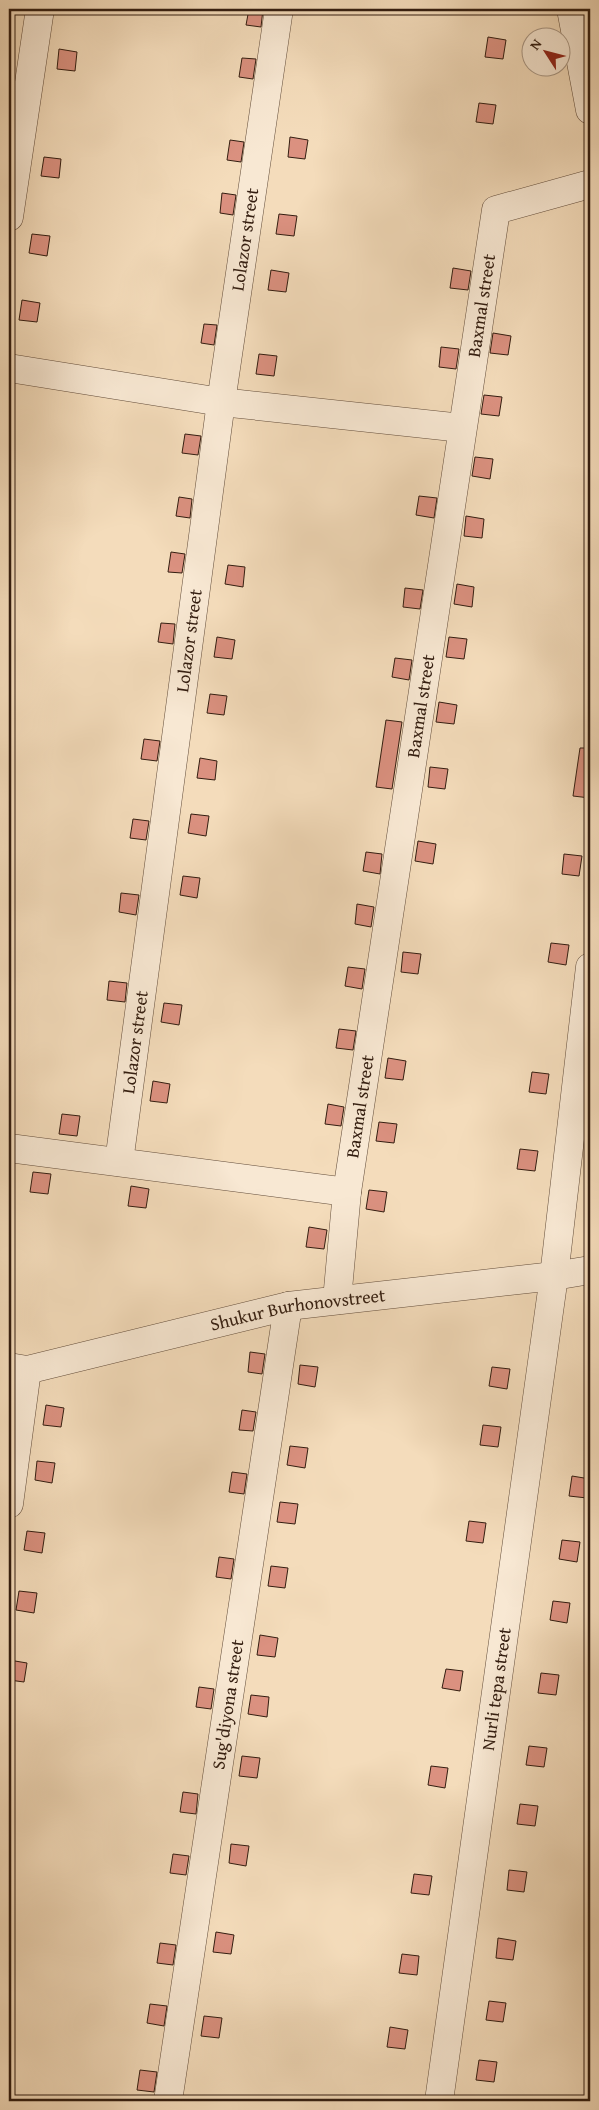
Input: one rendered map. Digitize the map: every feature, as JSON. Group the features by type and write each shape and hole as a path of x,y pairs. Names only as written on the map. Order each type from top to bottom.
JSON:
{"street":[{"path":"9,217 40,9"},
{"name":"Lolazor street","path":"119,1162 221,402 279,9"},
{"path":"571,9 590,110"},
{"name":"Baxmal street","path":"337,1300 347,1192 496,210 590,184"},
{"path":"9,368 221,402 462,428"},
{"name":"Nurli tepa street","path":"439,2101 554,1276 590,967"},
{"path":"9,1148 347,1192"},
{"name":"Shukur Burhonovstreet","path":"18,1368 288,1306 554,1276 590,1270"},
{"name":"Sug'diyona street","path":"168,2101 288,1306"},
{"path":"9,1504 18,1368"}],"building":[{"path":"249,9 263,9 261,27 246,25"},
{"path":"488,37 506,40 503,59 485,57"},
{"path":"59,49 77,52 75,71 57,69"},
{"path":"242,58 256,59 253,79 239,77"},
{"path":"479,103 496,105 493,124 476,122"},
{"path":"290,137 308,140 305,159 288,157"},
{"path":"230,140 244,142 241,162 227,160"},
{"path":"44,157 61,159 59,178 41,176"},
{"path":"222,193 236,195 233,215 220,213"},
{"path":"279,214 297,216 294,236 276,234"},
{"path":"32,234 50,236 47,256 29,253"},
{"path":"453,268 471,271 468,290 450,288"},
{"path":"271,270 289,273 286,292 268,290"},
{"path":"22,300 40,303 37,322 19,320"},
{"path":"204,324 217,325 214,345 201,343"},
{"path":"493,333 511,336 508,355 490,353"},
{"path":"441,347 459,349 456,369 439,367"},
{"path":"259,354 277,356 274,376 256,374"},
{"path":"484,395 502,397 499,416 481,414"},
{"path":"185,434 201,436 198,455 182,453"},
{"path":"475,457 493,459 490,479 472,476"},
{"path":"419,496 437,498 434,518 416,515"},
{"path":"179,497 192,499 190,518 176,516"},
{"path":"466,516 484,519 482,538 464,536"},
{"path":"171,552 185,554 182,573 168,572"},
{"path":"228,565 245,567 243,587 225,584"},
{"path":"457,584 474,587 472,607 454,604"},
{"path":"405,588 423,590 420,609 403,607"},
{"path":"161,623 175,624 173,644 158,642"},
{"path":"217,637 235,640 232,659 214,657"},
{"path":"449,637 467,639 464,659 446,657"},
{"path":"395,658 412,660 409,680 392,677"},
{"path":"210,694 227,696 224,715 207,713"},
{"path":"439,702 457,705 454,724 436,722"},
{"path":"386,720 402,722 392,789 376,787"},
{"path":"144,739 160,741 157,761 141,759"},
{"path":"580,748 590,748 590,798 573,796"},
{"path":"200,758 217,761 215,780 197,778"},
{"path":"430,767 448,769 445,789 428,787"},
{"path":"191,814 209,816 206,836 188,833"},
{"path":"133,819 149,821 146,840 130,838"},
{"path":"418,841 436,844 433,864 415,861"},
{"path":"366,852 382,854 380,874 363,871"},
{"path":"564,854 582,856 579,876 562,874"},
{"path":"183,876 200,878 197,898 180,895"},
{"path":"121,893 139,895 136,915 119,912"},
{"path":"357,904 374,907 371,927 355,924"},
{"path":"551,943 569,945 566,965 548,962"},
{"path":"403,952 421,954 418,974 401,972"},
{"path":"348,967 365,969 362,989 345,986"},
{"path":"109,981 127,983 125,1002 107,1000"},
{"path":"164,1003 182,1005 179,1025 161,1022"},
{"path":"339,1029 356,1031 353,1050 336,1048"},
{"path":"388,1058 406,1061 403,1080 385,1078"},
{"path":"532,1072 549,1074 546,1094 529,1092"},
{"path":"153,1081 170,1084 167,1103 150,1101"},
{"path":"328,1104 344,1107 341,1126 325,1124"},
{"path":"62,1114 80,1116 77,1136 59,1134"},
{"path":"379,1122 397,1124 394,1143 376,1141"},
{"path":"520,1149 538,1151 535,1171 517,1169"},
{"path":"33,1172 51,1174 48,1194 30,1192"},
{"path":"131,1186 149,1189 146,1208 128,1206"},
{"path":"369,1190 387,1192 384,1212 366,1209"},
{"path":"309,1227 327,1230 324,1249 306,1247"},
{"path":"250,1352 265,1354 262,1374 248,1372"},
{"path":"300,1365 318,1367 315,1387 298,1384"},
{"path":"492,1367 510,1369 507,1389 489,1386"},
{"path":"46,1405 64,1408 61,1427 43,1425"},
{"path":"242,1410 256,1412 253,1431 239,1430"},
{"path":"483,1425 501,1427 498,1447 480,1445"},
{"path":"290,1446 308,1448 305,1468 287,1465"},
{"path":"37,1461 55,1463 52,1483 35,1480"},
{"path":"232,1472 247,1474 244,1494 229,1492"},
{"path":"572,1476 590,1479 587,1498 569,1496"},
{"path":"280,1502 298,1504 295,1524 277,1522"},
{"path":"469,1521 486,1523 483,1543 466,1541"},
{"path":"27,1531 45,1533 42,1553 24,1550"},
{"path":"562,1540 580,1542 577,1562 559,1559"},
{"path":"219,1557 234,1559 231,1579 216,1577"},
{"path":"271,1566 288,1568 285,1588 268,1586"},
{"path":"19,1591 37,1593 34,1613 16,1610"},
{"path":"553,1601 570,1603 567,1623 550,1620"},
{"path":"260,1635 278,1638 275,1657 257,1655"},
{"path":"9,1660 27,1663 24,1682 9,1680"},
{"path":"446,1669 463,1671 460,1691 442,1688"},
{"path":"541,1673 559,1675 556,1695 538,1693"},
{"path":"199,1687 214,1689 211,1709 196,1707"},
{"path":"251,1695 269,1697 267,1717 248,1714"},
{"path":"529,1746 547,1748 544,1767 526,1765"},
{"path":"242,1756 260,1758 257,1778 239,1776"},
{"path":"431,1766 448,1768 445,1788 428,1785"},
{"path":"183,1792 198,1794 196,1814 180,1812"},
{"path":"520,1804 538,1806 535,1826 517,1824"},
{"path":"231,1844 249,1846 246,1866 229,1863"},
{"path":"173,1854 189,1856 186,1875 170,1873"},
{"path":"509,1870 527,1872 524,1892 507,1890"},
{"path":"414,1874 432,1876 429,1895 411,1893"},
{"path":"216,1932 234,1935 231,1954 213,1952"},
{"path":"498,1938 516,1941 513,1960 496,1958"},
{"path":"160,1943 176,1945 173,1965 157,1963"},
{"path":"402,1954 419,1956 417,1975 399,1973"},
{"path":"489,2001 506,2003 503,2022 486,2020"},
{"path":"150,2004 167,2006 164,2026 147,2023"},
{"path":"204,2016 222,2018 219,2038 201,2036"},
{"path":"390,2027 408,2030 405,2049 387,2047"},
{"path":"479,2060 497,2062 494,2082 476,2080"},
{"path":"140,2070 157,2072 154,2092 137,2090"}]}
